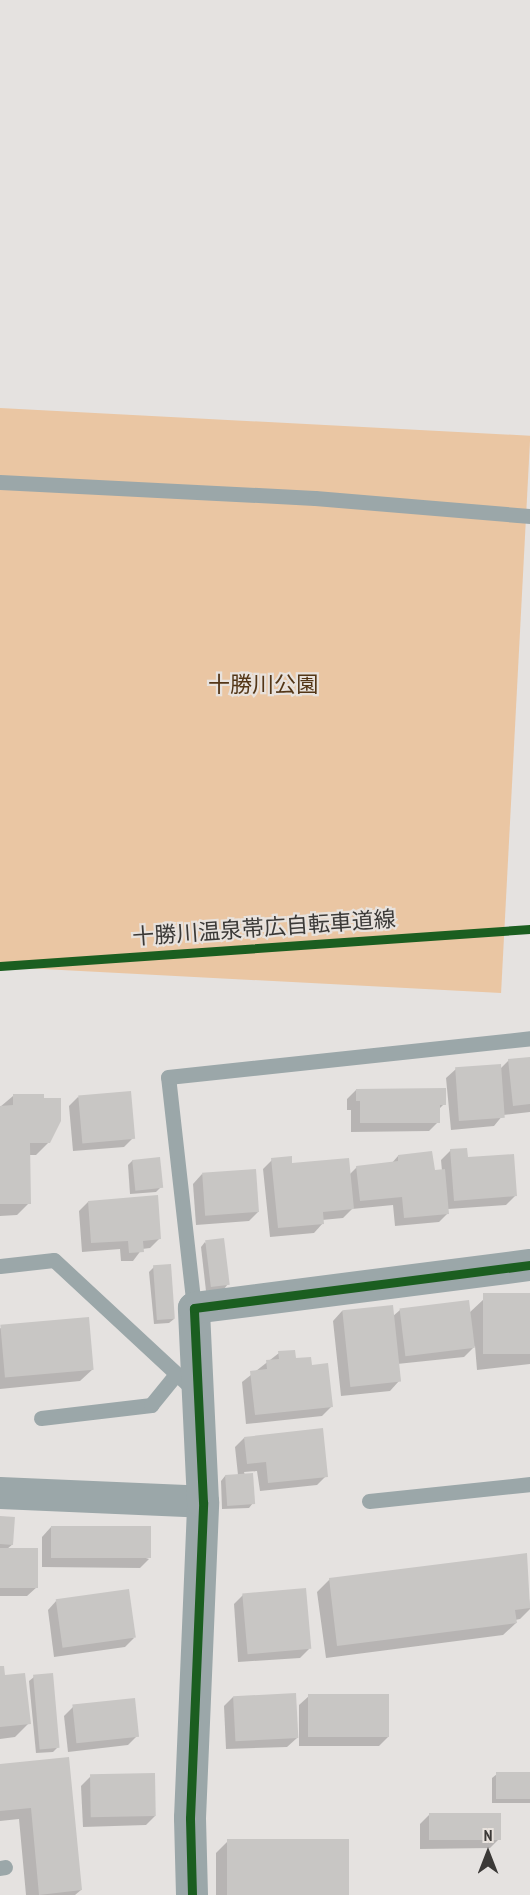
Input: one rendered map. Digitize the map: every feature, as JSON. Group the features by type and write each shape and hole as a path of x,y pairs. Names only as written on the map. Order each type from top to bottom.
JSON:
{"street":[{"path":"192,1895 190,1818 203,1502 194,1308 530,1265"},
{"path":"0,1493 203,1502"}],"lane":[{"path":"0,482 315,498 530,516"},
{"path":"194,1308 168,1077 530,1038"},
{"path":"0,1266 54,1260 199,1395"},
{"path":"41,1418 151,1405 176,1374"},
{"path":"369,1501 530,1484"}],"green space":[{"name":"十勝川公園","path":"0,408 530,436 501,993 0,967"}],"building":[{"path":"530,1057 530,1104 513,1106 508,1059"},
{"path":"501,1064 505,1118 459,1121 455,1067"},
{"path":"446,1088 446,1105 440,1105 440,1123 360,1123 360,1101 356,1101 356,1089"},
{"path":"131,1091 135,1139 82,1143 78,1096"},
{"path":"13,1094 44,1094 44,1098 61,1098 61,1121 50,1143 30,1143 31,1204 0,1204 0,1106 13,1105"},
{"path":"467,1148 468,1157 514,1154 517,1196 454,1201 450,1149"},
{"path":"432,1151 435,1170 445,1169 449,1214 404,1218 402,1197 360,1201 356,1166 398,1161 398,1155"},
{"path":"292,1156 292,1163 349,1158 354,1209 323,1212 324,1224 278,1228 271,1158"},
{"path":"160,1157 163,1188 135,1191 132,1160"},
{"path":"256,1169 259,1212 205,1216 202,1173"},
{"path":"158,1195 161,1239 143,1241 144,1252 129,1253 128,1241 91,1243 88,1201"},
{"path":"224,1238 230,1285 211,1287 205,1240"},
{"path":"171,1264 175,1319 157,1320 153,1265"},
{"path":"483,1293 530,1293 530,1354 483,1354"},
{"path":"469,1300 475,1348 405,1356 400,1309"},
{"path":"393,1305 401,1382 350,1387 342,1310"},
{"path":"89,1317 94,1370 5,1378 0,1325"},
{"path":"295,1350 296,1358 311,1357 312,1365 328,1363 333,1407 255,1415 250,1371 267,1369 266,1360 279,1359 278,1351"},
{"path":"323,1428 328,1477 268,1483 266,1462 247,1464 244,1437"},
{"path":"253,1473 255,1504 227,1506 225,1475"},
{"path":"0,1516 15,1517 13,1545 0,1544"},
{"path":"51,1526 151,1526 151,1558 51,1558"},
{"path":"0,1548 38,1548 38,1588 0,1588"},
{"path":"527,1553 530,1608 515,1610 517,1623 337,1646 329,1578"},
{"path":"306,1588 311,1649 248,1654 242,1594"},
{"path":"129,1589 136,1638 63,1648 56,1599"},
{"path":"0,1666 4,1666 5,1675 25,1673 31,1724 0,1727"},
{"path":"53,1673 60,1748 40,1749 33,1675"},
{"path":"296,1693 298,1738 235,1741 233,1696"},
{"path":"308,1694 389,1694 389,1737 308,1737"},
{"path":"135,1698 139,1737 76,1743 72,1705"},
{"path":"69,1757 82,1890 39,1895 31,1808 0,1811 0,1764"},
{"path":"496,1772 530,1772 530,1799 496,1799"},
{"path":"155,1773 156,1816 91,1817 90,1774"},
{"path":"429,1813 501,1813 501,1840 429,1840"},
{"path":"227,1839 349,1839 349,1895 227,1895"}],"cycle path":[{"name":"十勝川温泉帯広自転車道線","path":"0,966 530,929"},
{"path":"192,1895 190,1818 203,1502 194,1308 530,1265"}]}
